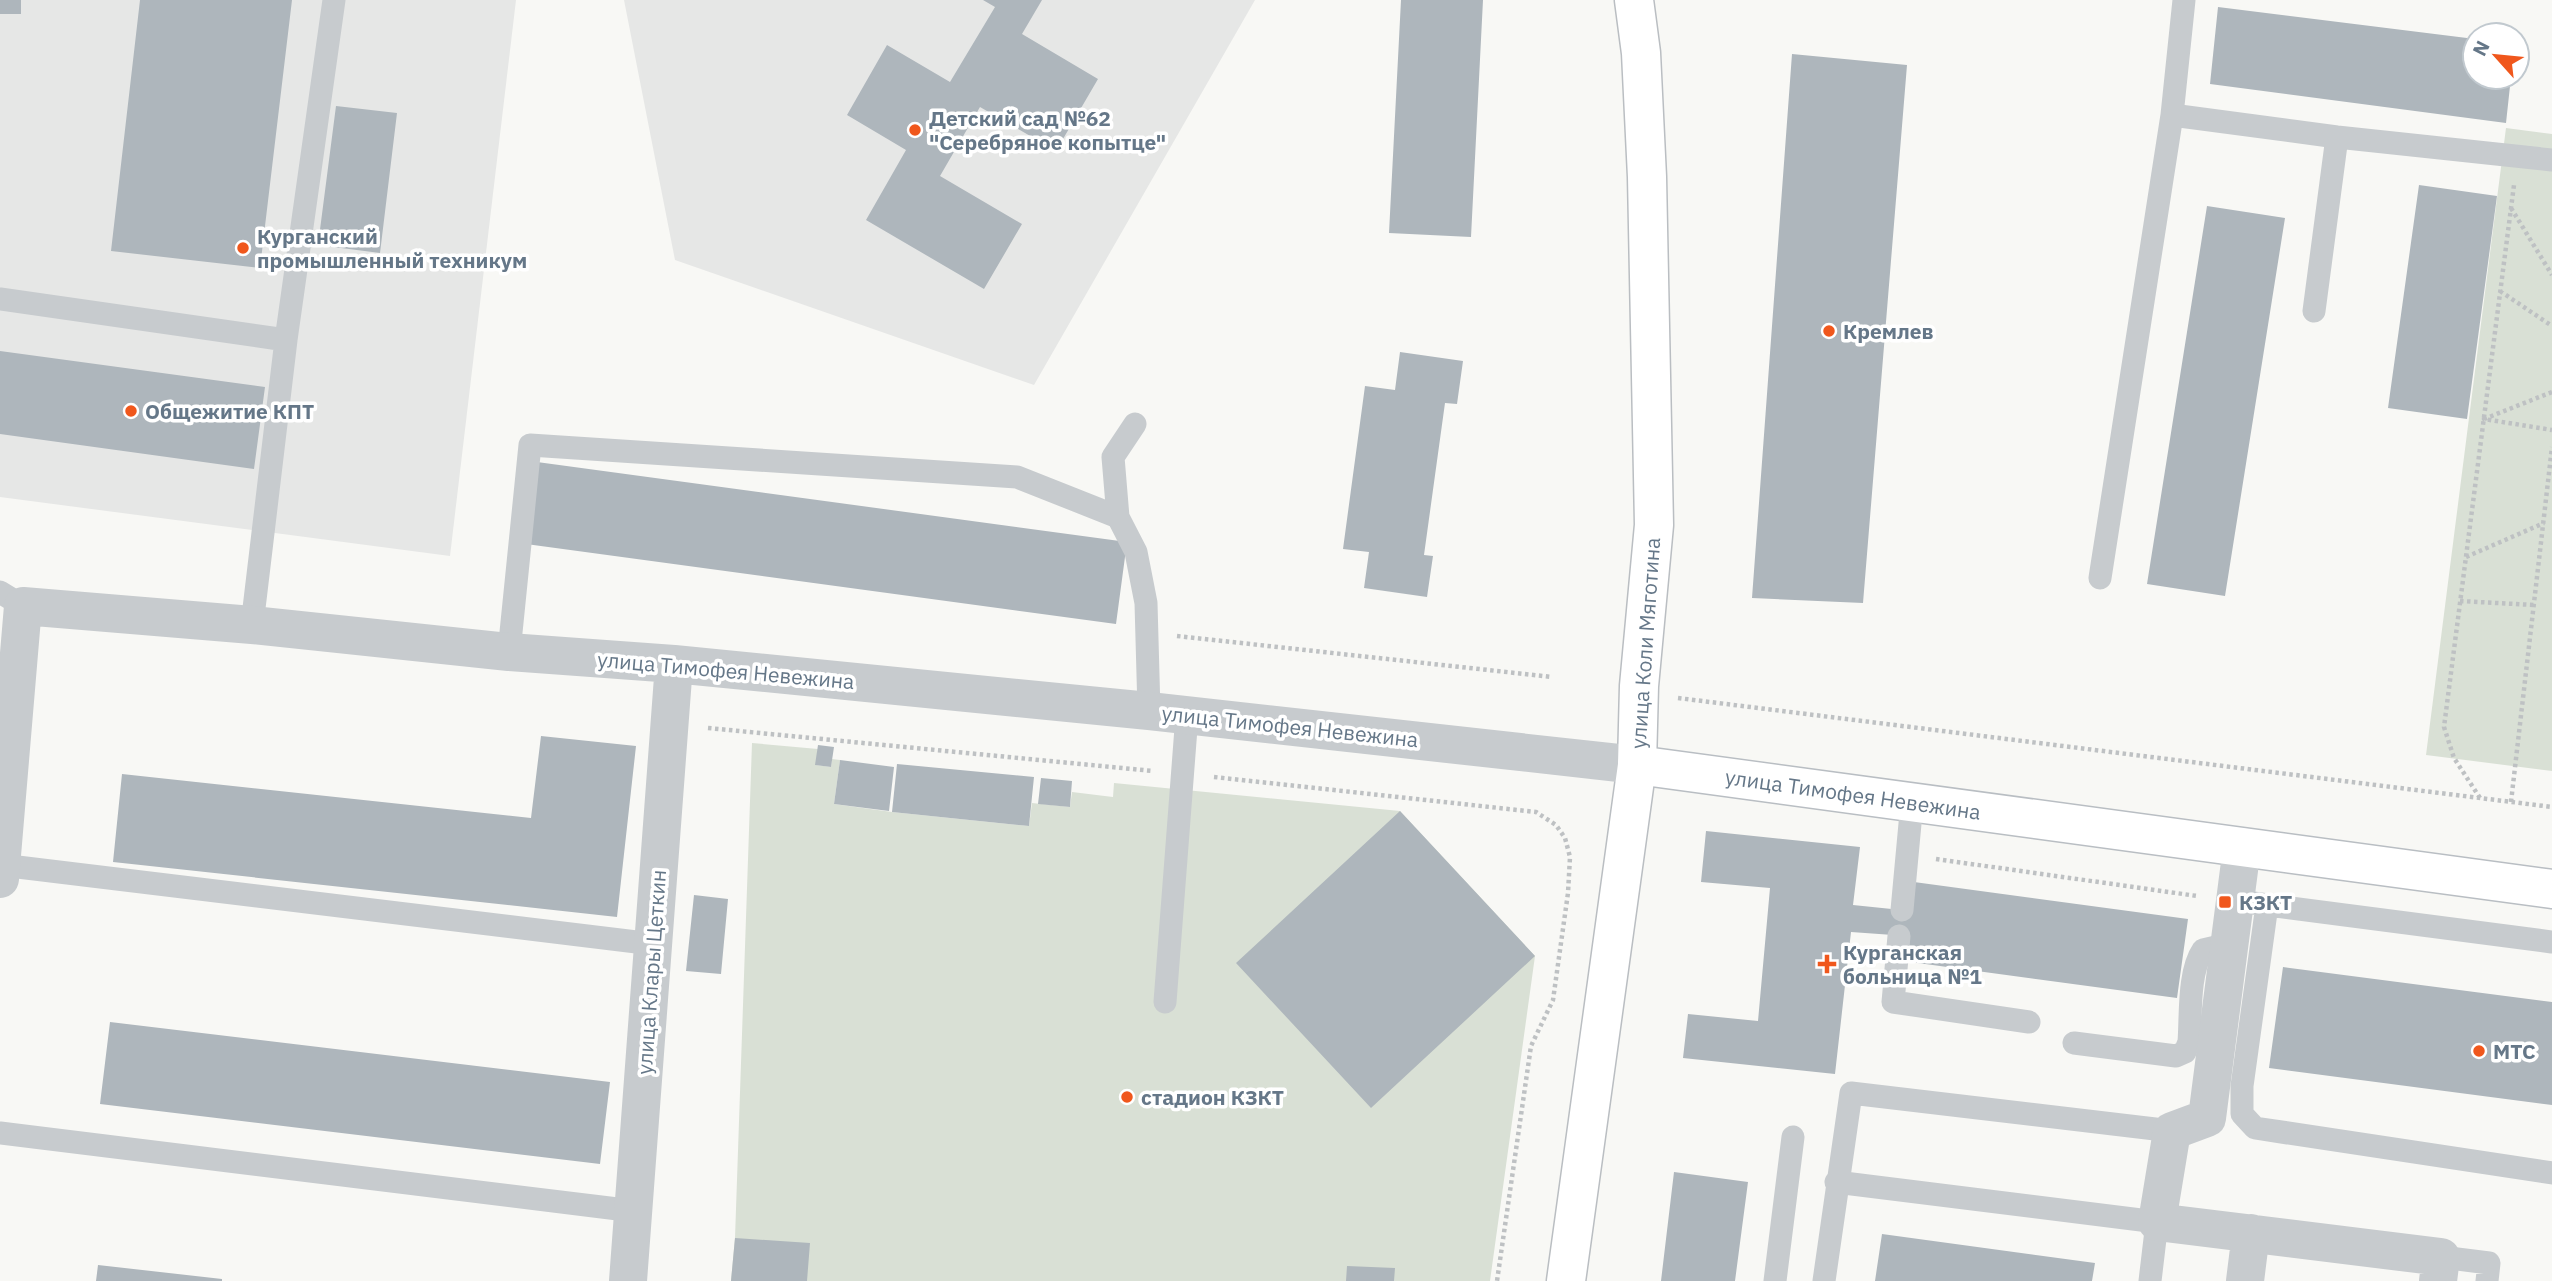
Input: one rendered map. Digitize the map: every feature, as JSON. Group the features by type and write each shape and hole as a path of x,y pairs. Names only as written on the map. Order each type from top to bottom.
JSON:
{"main road":[{"name":"улица Коли Мяготина","path":"1566,1281 1637,765 1639,686 1654,525 1642,53 1634,0"},
{"name":"улица Тимофея Невежина","path":"1637,765 2552,888"}],"street":[{"name":"улица Тимофея Невежина","path":"12,599 509,652 674,664 1149,710 1637,765"},
{"path":"1,872 12,599"},
{"name":"улица Клары Цеткин","path":"628,1281 674,664"},
{"path":"2242,847 2251,903 2229,944 2207,1118 2172,1131 2157,1222 2251,1233 2439,1269"},
{"path":"2245,1281 2251,1233"}],"lane":[{"path":"252,625 285,340 334,0"},
{"path":"2100,578 2172,115 2184,0"},
{"path":"2172,115 2337,137 2552,160"},
{"path":"2314,311 2337,137"},
{"path":"0,299 285,340"},
{"path":"1135,424 1113,457 1118,517 1136,552 1146,603 1149,710"},
{"path":"509,652 530,445 1017,477 1118,517"},
{"path":"1164,1002 1187,715"},
{"path":"1902,910 1912,802"},
{"path":"1,872 653,944"},
{"path":"2552,942 2251,903 2242,1086 2242,1114 2255,1128 2552,1173"},
{"path":"1899,936 1892,1002 2029,1022"},
{"path":"2074,1043 2176,1056 2185,1052 2189,1042 2193,974 2197,958 2203,950 2229,944"},
{"path":"1824,1281 1836,1182 1851,1093 2172,1131"},
{"path":"0,1133 634,1211"},
{"path":"1774,1281 1793,1137"},
{"path":"1836,1182 2157,1222 2150,1281"},
{"path":"2439,1269 2489,1263 2487,1281"}],"path":[{"path":"2480,798 2454,758 2444,727 2517,156"},
{"path":"2511,208 2552,275"},
{"path":"2500,291 2552,326"},
{"path":"2484,419 2552,392"},
{"path":"2484,419 2552,430"},
{"path":"2511,802 2552,447"},
{"path":"2465,557 2544,523"},
{"path":"2460,600 2534,605"},
{"path":"1147,633 1552,677"},
{"path":"1678,698 2552,807"},
{"path":"669,724 1536,812 1556,825 1565,838 1570,857 1560,959 1553,1000 1531,1046 1497,1281"},
{"path":"1907,855 2251,903"}],"shaded area":[{"name":"Курганский промышленный техникум","path":"0,0 516,0 450,556 0,497"},
{"name":"Детский сад №62 \"Серебряное копытце\"","path":"624,0 1255,0 1034,385 675,260"},
{"path":"2506,128 2552,134 2552,771 2426,755"},
{"name":"стадион КЗКТ","path":"752,743 818,749 816,765 831,767 832,759 840,760 834,804 892,812 1029,826 1032,803 1070,807 1072,792 1113,797 1114,783 1400,811 1535,956 1490,1281 731,1281 735,1238"}],"building":[{"path":"0,0 21,0 21,14 0,14"},
{"path":"140,0 292,0 260,268 111,251"},
{"path":"983,0 1042,0 1022,34 1098,79 1056,151 980,107 940,176 1022,224 984,289 866,220 906,150 847,115 887,45 950,82 995,7"},
{"path":"1401,0 1483,0 1471,237 1389,233"},
{"path":"2218,7 2461,37 2461,91 2509,91 2506,123 2210,84"},
{"name":"Кремлев","path":"1792,54 1907,65 1863,603 1752,598"},
{"path":"336,106 397,113 380,253 318,245"},
{"path":"2419,185 2497,196 2467,419 2388,408"},
{"path":"2207,206 2285,218 2225,596 2147,584"},
{"name":"Общежитие КПТ","path":"0,351 265,387 254,469 0,434"},
{"path":"1400,352 1463,361 1457,404 1445,403 1424,555 1433,556 1427,597 1364,588 1369,552 1343,549 1365,386 1395,390"},
{"path":"537,462 1127,542 1116,624 526,544"},
{"path":"541,736 636,746 617,917 113,862 122,774 531,818"},
{"path":"818,745 834,747 831,767 815,765"},
{"path":"840,760 894,767 889,811 834,804"},
{"path":"897,764 1034,777 1029,826 892,812"},
{"path":"1041,778 1072,781 1070,807 1038,804"},
{"path":"1400,811 1535,956 1371,1108 1236,963"},
{"path":"1706,831 1860,847 1853,905 1911,911 1914,882 2188,919 2177,998 1903,961 1907,936 1851,932 1835,1074 1683,1058 1688,1014 1758,1021 1770,888 1701,882"},
{"path":"694,895 728,899 721,974 686,971"},
{"path":"2283,967 2552,1002 2552,1105 2269,1068"},
{"path":"110,1022 610,1082 600,1164 100,1104"},
{"path":"1674,1172 1748,1182 1735,1281 1661,1281"},
{"path":"1882,1234 2095,1263 2092,1281 1875,1281"},
{"path":"735,1238 810,1243 807,1281 731,1281"},
{"path":"98,1265 222,1279 222,1281 96,1281"},
{"path":"1347,1266 1395,1268 1394,1281 1346,1281"}],"place":[{"name":"Детский сад №62 \"Серебряное копытце\"","path":"915,130"},
{"name":"Курганский промышленный техникум","path":"243,248"},
{"name":"Кремлев","path":"1829,331"},
{"name":"Общежитие КПТ","path":"131,411"},
{"name":"КЗКТ","path":"2225,902"},
{"name":"Курганская больница №1","path":"1827,964"},
{"name":"МТС","path":"2479,1051"},
{"name":"стадион КЗКТ","path":"1127,1097"}]}
